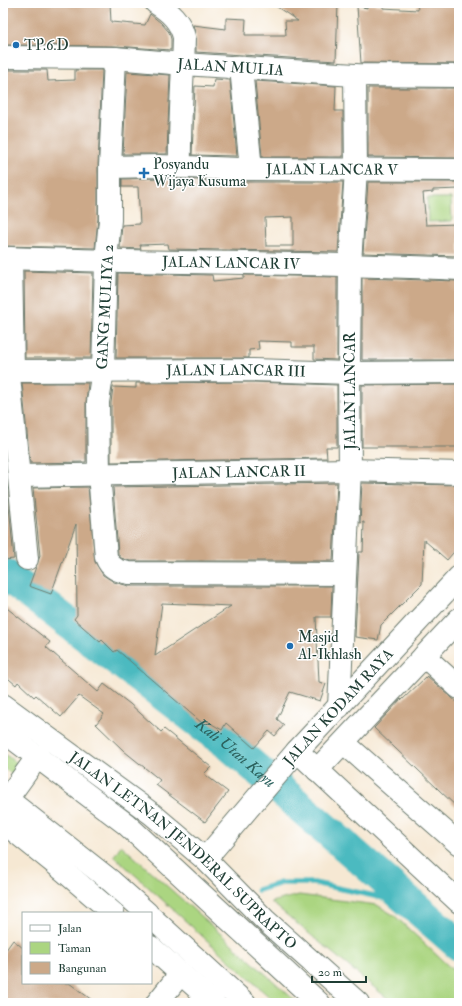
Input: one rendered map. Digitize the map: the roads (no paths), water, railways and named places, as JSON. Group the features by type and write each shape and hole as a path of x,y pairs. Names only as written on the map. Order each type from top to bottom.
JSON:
{"street":[{"path":"156,3 169,11 181,27 184,37 179,135 180,167"},
{"name":"JALAN MULIA","path":"3,57 115,58 355,75 459,76"},
{"name":"GANG MULIYA 2","path":"115,58 110,167 110,220 106,260 103,370 98,402 99,474 106,557 108,563 114,568 129,573 345,574"},
{"path":"241,68 251,169"},
{"name":"JALAN LANCAR","path":"339,707 350,470 350,264 356,169 355,75"},
{"name":"JALAN LANCAR V","path":"110,167 459,170"},
{"path":"7,258 13,371 9,376 27,559"},
{"name":"JALAN LANCAR IV","path":"7,258 275,265 350,264 459,269"},
{"name":"JALAN LANCAR III","path":"13,371 253,370 349,373 459,372"},
{"name":"JALAN LANCAR II","path":"19,476 350,470 459,473"},
{"name":"JALAN KODAM RAYA","path":"204,859 297,751 459,577"},
{"path":"317,770 344,743 459,618"},
{"path":"424,656 459,688"},
{"name":"JALAN LETNAN JENDERAL SUPRAPTO","path":"3,705 152,814 204,859 265,920 358,1003"},
{"name":"JALAN LETNAN JENDERAL SUPRAPTO","path":"3,731 126,824 319,1003"},
{"path":"344,743 459,844"},
{"path":"297,751 459,902"},
{"path":"38,756 5,797 111,881 146,912"},
{"path":"3,822 112,912"},
{"path":"152,918 245,1003"},
{"path":"235,925 265,920"},
{"path":"152,947 214,1003"},
{"path":"157,1003 181,973"}],"waterway":[{"name":"Kali Utan Kayu","path":"3,573 229,745 459,945"},
{"path":"258,890 281,883 314,883 412,904"}],"place":[{"name":"TP.6.D","path":"16,45"},
{"name":"Posyandu Wijaya Kusuma","path":"144,173"},
{"name":"Masjid Al-Ikhlash","path":"290,646"}]}
